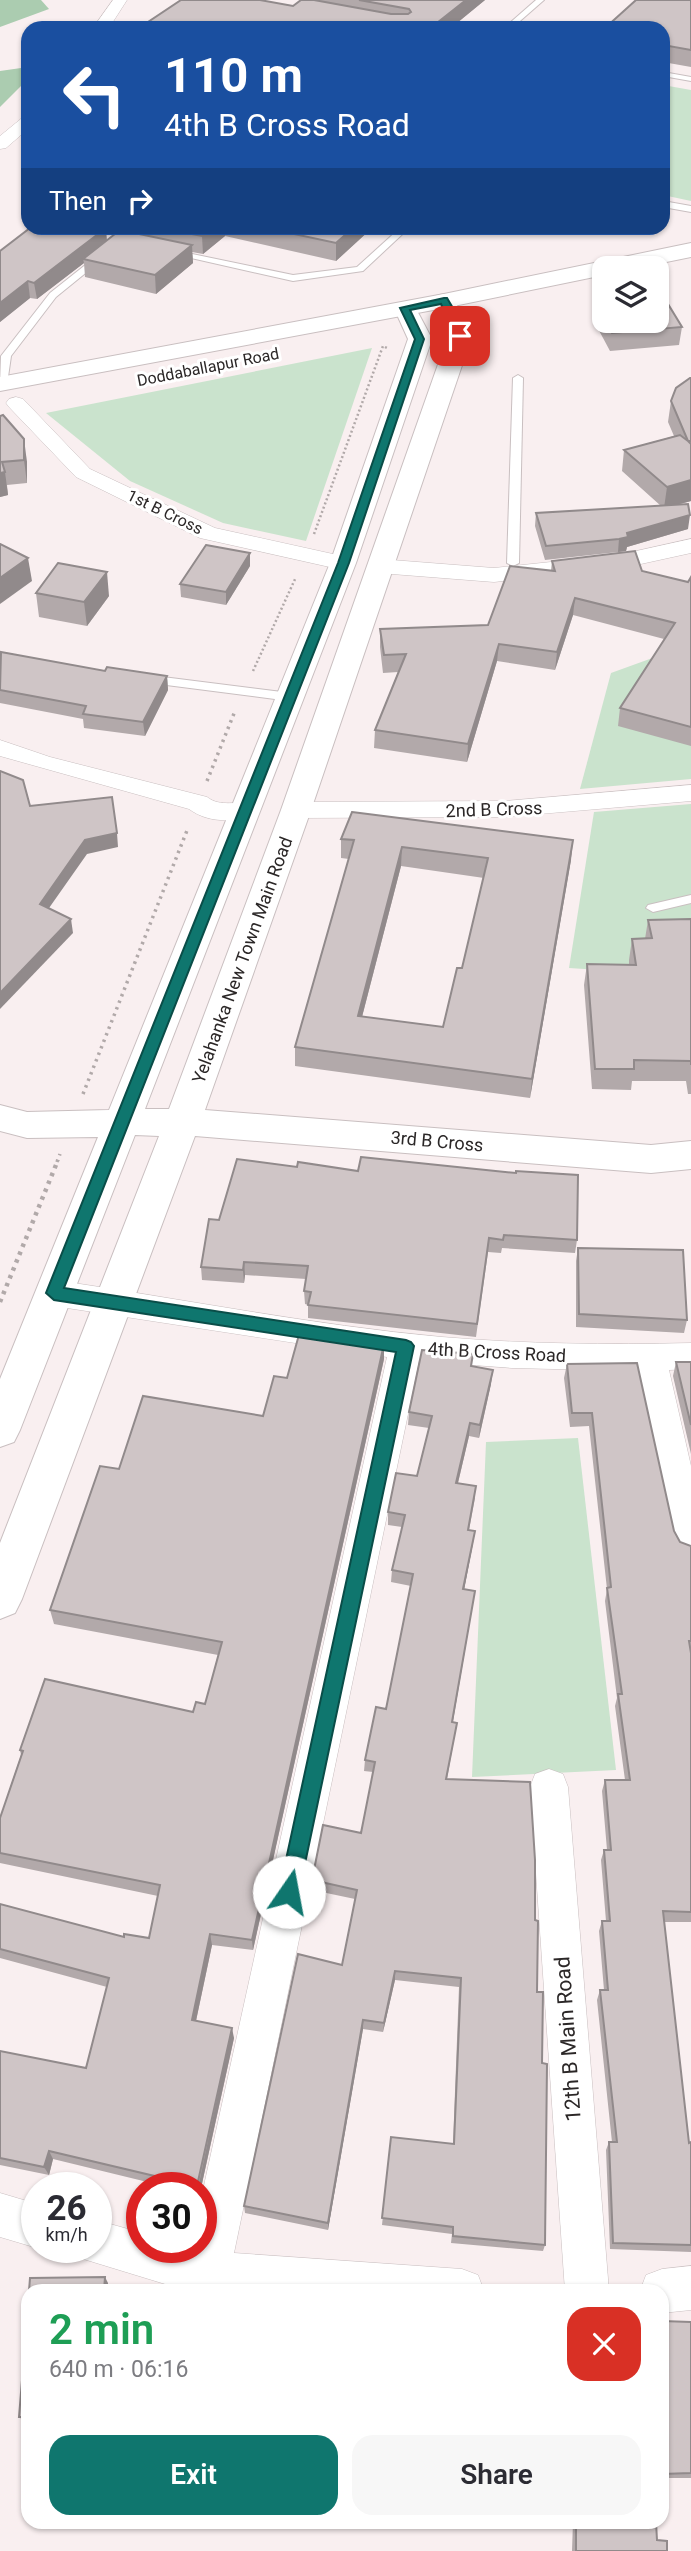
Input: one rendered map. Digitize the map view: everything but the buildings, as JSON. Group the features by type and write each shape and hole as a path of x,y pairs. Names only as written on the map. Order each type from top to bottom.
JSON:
{"main road":[{"path":"448,308 691,250"},
{"path":"669,272 691,268"},
{"path":"448,308 592,287"},
{"name":"Doddaballapur Road","path":"4,394 388,332 410,316 448,308"},
{"name":"Yelahanka New Town Main Road","path":"0,1599 182,1124 296,810 460,336 448,308"},
{"path":"0,1430 344,563 420,339 410,316"},
{"path":"13,1121 72,1152 101,1175"},
{"name":"3rd B Cross","path":"13,1121 71,1126 122,1122 211,1123 651,1159 691,1155"}],"street":[{"path":"106,21 120,0"},
{"path":"0,144 21,127"},
{"name":"1st B Cross","path":"4,394 83,472 208,533 344,563"},
{"path":"379,566 494,575 618,562 691,546"},
{"path":"0,748 41,762 198,803 210,812 245,810"},
{"name":"2nd B Cross","path":"296,810 504,809 691,793"},
{"name":"4th B Cross Road","path":"54,1293 406,1346 502,1354 650,1358 691,1356"},
{"path":"207,2274 406,1346"},
{"path":"650,1358 691,1544"},
{"name":"12th B Main Road","path":"549,1787 586,2284"},
{"path":"0,2215 21,2221"},
{"path":"112,2247 207,2274 357,2284"},
{"path":"669,2290 691,2288"}],"lane":[{"path":"516,21 540,0"},
{"path":"670,75 691,79"},
{"path":"670,205 691,209"},
{"path":"4,394 6,356 53,295 127,235"},
{"path":"159,250 293,278 360,269 397,235"},
{"path":"106,239 133,244"},
{"path":"513,563 518,378"},
{"path":"137,678 290,697"},
{"path":"653,908 691,899"}],"green space":[{"path":"0,0 41,0 49,9 0,27"},
{"path":"21,68 21,86 0,107 0,71"},
{"path":"670,86 691,90 691,201 670,196"},
{"path":"372,348 306,541 223,523 130,481 46,413"},
{"path":"691,644 691,779 580,789 611,673"},
{"path":"691,804 691,976 569,968 594,812"},
{"path":"578,1438 616,1770 472,1777 486,1442"}],"route":[{"path":"289,1892 406,1346 54,1293 344,563 420,339 405,308 444,300 453,315 460,336"}]}
